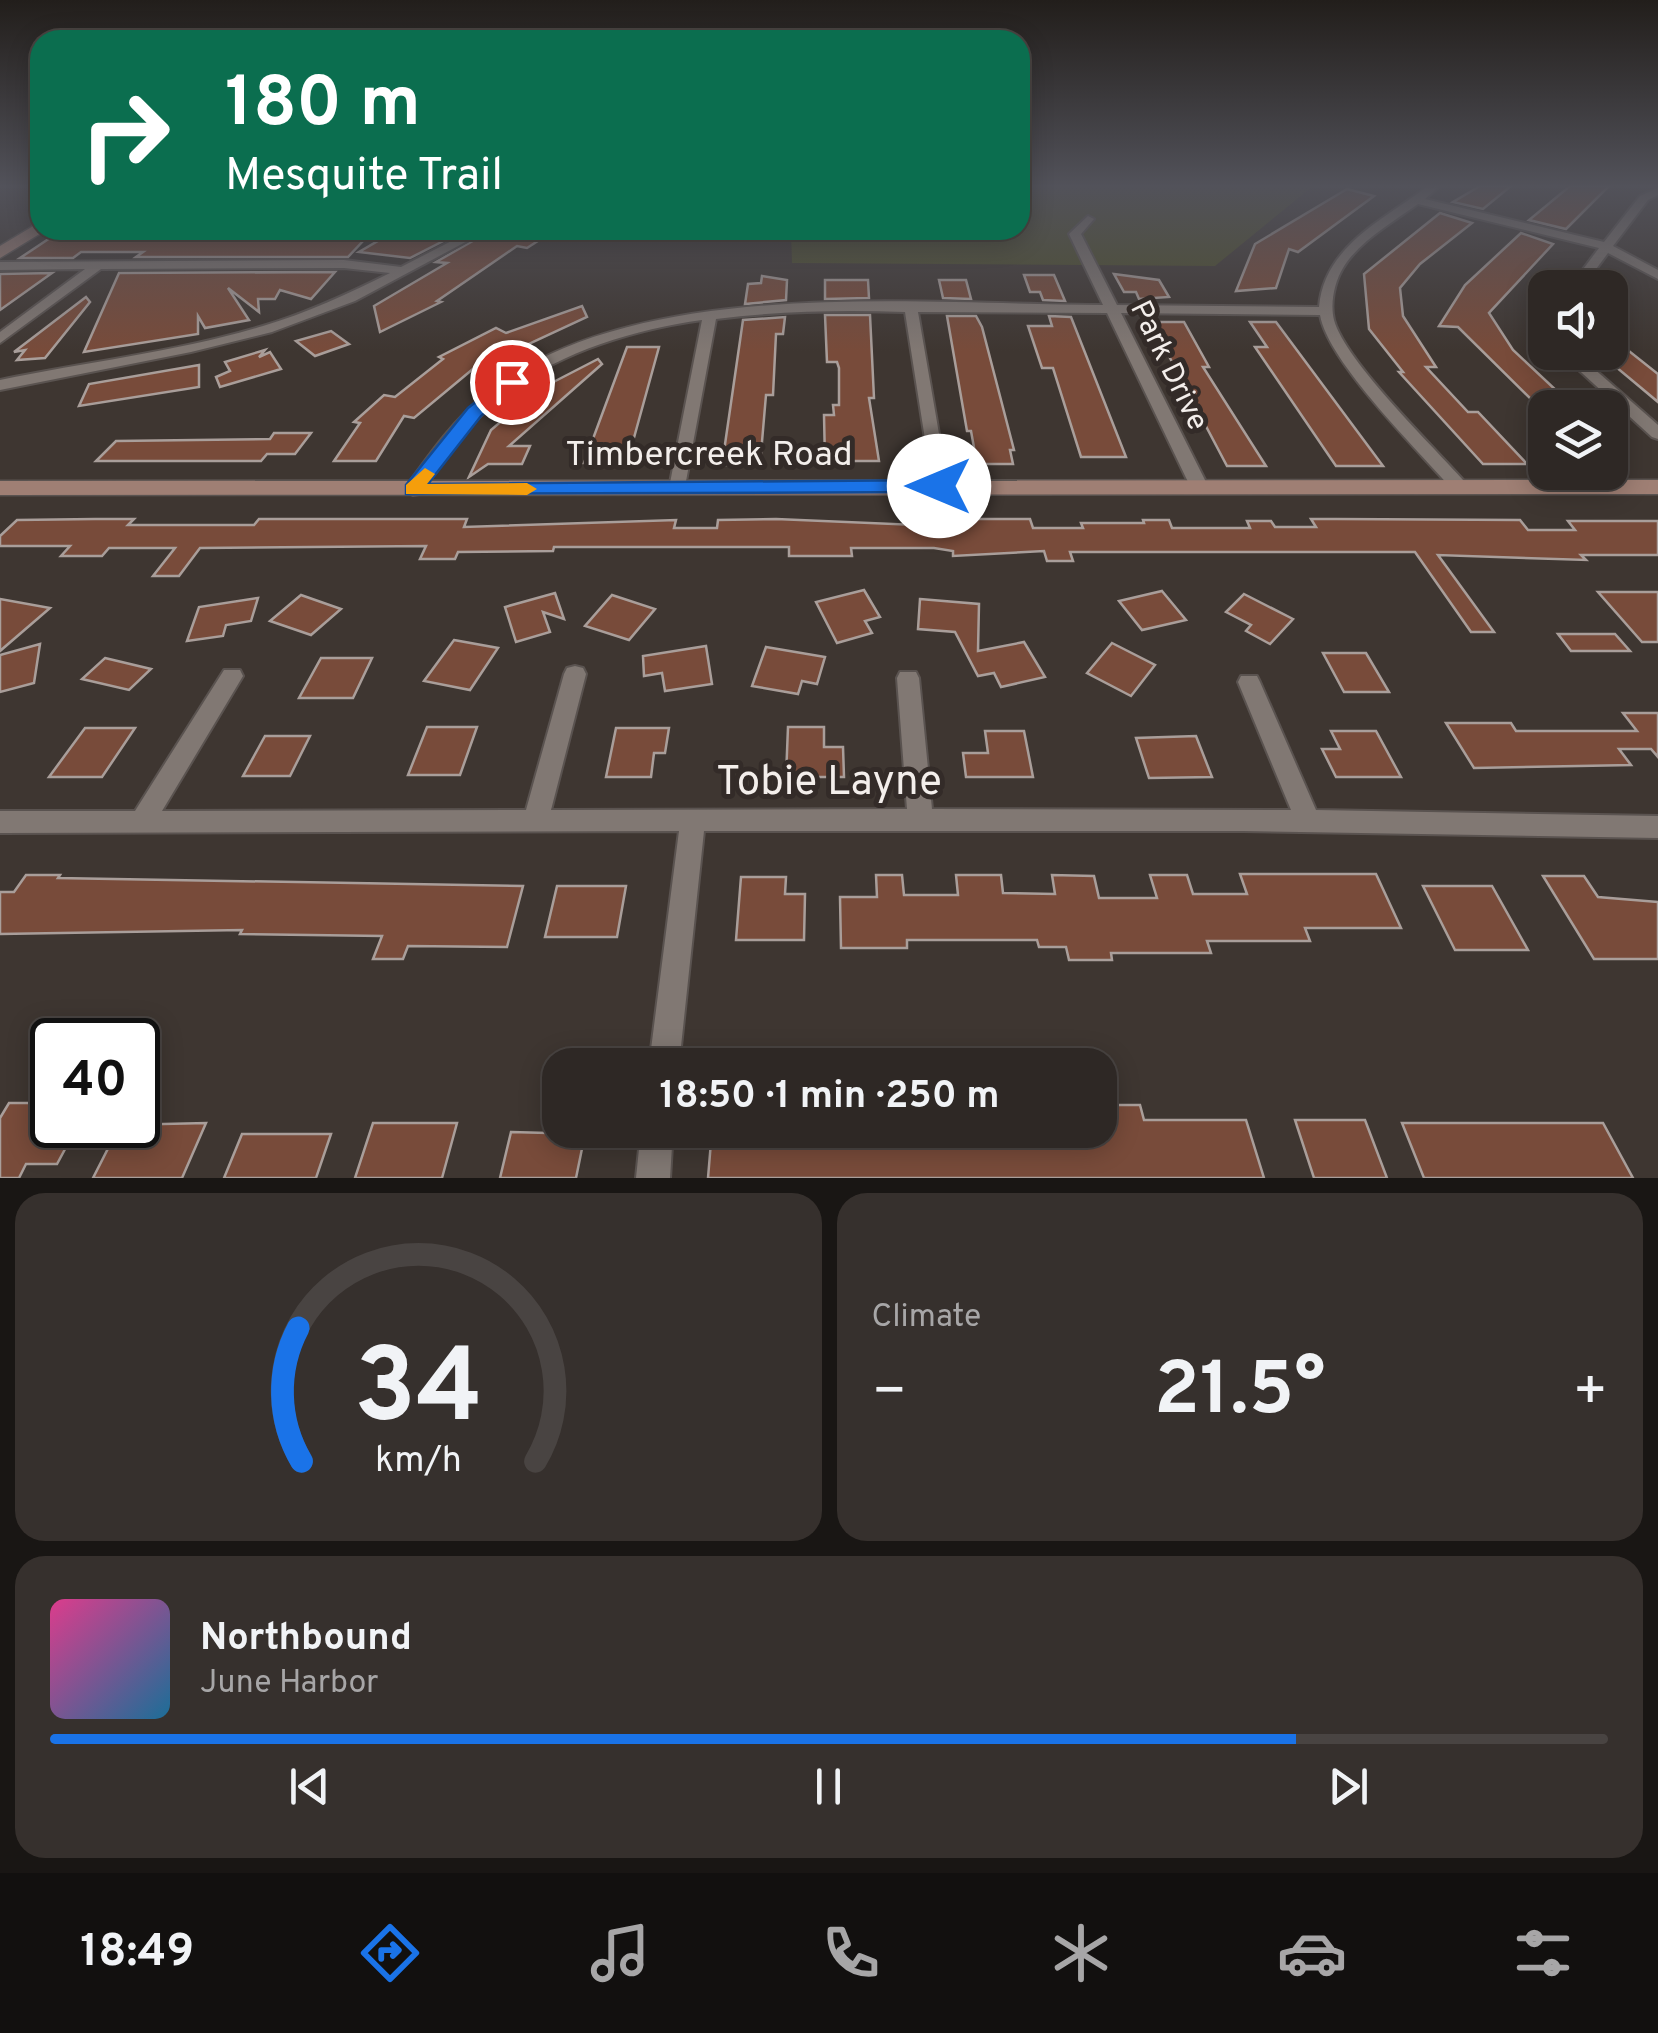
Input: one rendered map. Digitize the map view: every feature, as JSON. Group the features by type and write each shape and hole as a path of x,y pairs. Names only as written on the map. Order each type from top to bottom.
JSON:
{"street":[{"path":"0,384 220,344 304,317 406,272 462,241"},
{"name":"Park Drive","path":"1078,241 1198,484"},
{"path":"1368,241 1339,265 1327,290 1328,323 1343,349 1458,485"},
{"path":"1584,241 1604,246 1658,275"},
{"path":"1587,270 1608,241"},
{"path":"0,266 344,264 406,272"},
{"path":"0,339 98,265"},
{"path":"413,490 464,423 512,382 602,338 710,314 790,308 1327,311"},
{"path":"912,308 939,486"},
{"path":"678,488 710,314"},
{"path":"1586,370 1658,434"},
{"name":"Timbercreek Road","path":"0,488 413,490 1198,484 1658,487"},
{"path":"536,821 575,674"},
{"path":"141,822 232,676"},
{"path":"908,678 920,820"},
{"path":"1249,682 1308,821"},
{"path":"666,1048 693,818"},
{"name":"Tobie Layne","path":"0,822 693,818 1658,827"},
{"path":"653,1178 656,1148"}],"green space":[{"path":"791,241 1246,241 1215,266 792,263"}],"building":[{"path":"46,241 363,241 348,257 136,257 143,252 81,252 73,258 20,258"},
{"path":"378,241 443,241 410,258 359,252"},
{"path":"473,241 538,241 527,248 517,246 437,301 441,302 380,332 374,306 447,263 436,262"},
{"path":"1313,241 1298,252 1289,249 1276,288 1236,291 1255,244"},
{"path":"1405,241 1449,241 1420,264 1400,288 1403,316 1436,367 1426,367 1468,412 1478,412 1527,464 1483,464 1399,372 1403,372 1369,329 1364,274"},
{"path":"1512,241 1553,244 1489,313 1513,350 1528,364 1528,370 1534,370 1556,390 1528,390 1528,396 1458,327 1439,326 1465,285"},
{"path":"335,272 311,299 280,290 275,299 258,299 259,312 228,288 249,320 205,328 198,316 198,334 84,352 119,273"},
{"path":"52,273 0,310 0,274"},
{"path":"1114,274 1159,280 1169,297 1139,299 1136,292 1124,292"},
{"path":"1024,275 1054,275 1065,301 1043,300 1040,292 1030,292"},
{"path":"762,276 787,280 786,300 745,304 748,284 761,283"},
{"path":"825,280 868,280 869,298 825,299"},
{"path":"939,280 966,280 971,299 943,298"},
{"path":"86,297 90,302 45,358 17,360 25,350 14,352"},
{"path":"582,306 587,317 492,361 485,359 414,418 404,416 376,461 334,461 360,423 354,422 384,395 395,397 443,359 439,357 496,328 506,333"},
{"path":"825,315 870,315 874,398 869,398 879,461 825,461 824,415 834,415 833,405 839,405 839,368 837,362 827,362"},
{"path":"947,316 976,316 982,327 1014,450 1010,450 1013,464 977,464 971,431 967,431"},
{"path":"1049,316 1071,317 1126,457 1081,457 1053,368 1042,368 1028,326 1052,326"},
{"path":"785,317 783,334 776,334 773,395 766,395 760,465 722,465 743,320"},
{"path":"1151,322 1184,322 1209,367 1203,367 1266,466 1227,466"},
{"path":"1250,322 1276,322 1383,466 1336,466 1255,347 1267,347"},
{"path":"331,331 349,344 315,356 296,341"},
{"path":"627,347 659,347 627,463 584,463"},
{"path":"265,350 259,357 270,352 281,369 220,387 216,377 230,371 225,362"},
{"path":"1628,350 1658,374 1658,402 1620,370 1628,370"},
{"path":"598,359 602,364 509,446 530,446 522,464 488,464 469,477 491,430 538,390"},
{"path":"199,365 199,387 79,406 89,384"},
{"path":"274,433 311,433 295,454 267,454 261,461 96,461 116,441 270,439"},
{"path":"134,519 128,525 254,525 259,519 467,519 464,527 676,520 674,528 717,528 718,520 776,519 963,527 962,519 1030,519 1033,528 1083,528 1081,523 1144,523 1143,520 1169,520 1172,528 1250,528 1247,521 1271,521 1275,527 1316,527 1311,519 1520,520 1528,530 1575,530 1568,521 1658,521 1658,555 1581,555 1586,560 1438,555 1494,632 1471,632 1415,552 1070,552 1073,561 1047,561 1044,551 953,556 953,551 934,548 851,548 852,556 789,556 789,547 554,547 553,551 458,552 455,559 420,559 426,546 200,548 179,576 153,576 175,548 109,548 102,556 61,556 70,546 0,546 0,536 17,520"},
{"path":"864,590 880,617 865,621 872,633 837,643 816,602"},
{"path":"1162,591 1186,620 1142,630 1119,601"},
{"path":"1598,592 1658,592 1658,642 1642,642"},
{"path":"555,593 564,619 543,612 550,632 516,642 505,607"},
{"path":"1244,594 1293,619 1270,644 1246,631 1251,625 1226,612"},
{"path":"301,595 341,609 311,635 270,621"},
{"path":"612,595 655,609 629,640 585,626"},
{"path":"258,598 251,621 226,625 223,636 187,641 199,607"},
{"path":"0,599 50,608 0,651"},
{"path":"920,599 979,604 978,651 1024,642 1045,677 1001,687 994,673 978,676 955,632 918,629"},
{"path":"1558,634 1615,634 1630,651 1571,651"},
{"path":"454,640 498,648 470,690 424,681"},
{"path":"1112,643 1155,665 1131,696 1087,673"},
{"path":"40,644 34,683 0,692 0,655"},
{"path":"706,646 712,684 665,691 662,673 644,676 643,656"},
{"path":"766,647 825,657 817,684 802,681 798,694 752,686"},
{"path":"1323,653 1366,653 1389,692 1344,692"},
{"path":"105,658 151,669 129,690 82,679"},
{"path":"321,658 372,658 353,698 299,698"},
{"path":"1623,713 1658,713 1658,757 1651,749 1619,749 1631,765 1474,768 1446,723 1511,723 1516,731 1637,731"},
{"path":"427,727 477,727 460,775 408,775"},
{"path":"788,727 824,727 824,747 843,747 844,777 786,777"},
{"path":"85,728 135,728 102,777 49,777"},
{"path":"616,728 669,728 665,753 654,753 651,777 606,777"},
{"path":"985,731 1024,731 1033,777 966,777 963,753 988,753"},
{"path":"1331,731 1376,731 1401,777 1336,777 1322,749 1340,749"},
{"path":"265,736 310,736 290,776 243,776"},
{"path":"1196,736 1212,777 1149,778 1136,738"},
{"path":"1240,874 1376,874 1401,928 1305,928 1310,941 1207,941 1211,953 1111,953 1112,960 1069,960 1066,947 1039,947 1037,940 907,940 907,948 841,948 840,897 877,897 876,875 902,875 904,895 958,895 956,875 1001,875 1003,893 1055,894 1052,875 1094,876 1099,898 1157,898 1150,875 1187,875 1193,894 1247,894"},
{"path":"26,875 523,886 507,947 408,946 403,959 373,959 382,936 240,934 242,930 0,934 0,892 14,892"},
{"path":"1543,876 1584,876 1598,897 1658,902 1658,959 1594,959"},
{"path":"741,877 786,877 785,894 805,894 804,940 736,940"},
{"path":"557,886 626,886 617,937 545,937"},
{"path":"1423,886 1492,886 1528,950 1455,950"},
{"path":"9,1103 30,1103 30,1148 66,1148 57,1164 26,1164 19,1178 0,1178 0,1118"},
{"path":"1117,1105 1140,1105 1144,1120 1246,1120 1264,1178 708,1178 710,1148 1117,1148"},
{"path":"1295,1120 1365,1120 1387,1178 1314,1178"},
{"path":"206,1123 182,1178 93,1178 108,1148 160,1148 160,1124"},
{"path":"373,1123 457,1123 442,1178 355,1178"},
{"path":"1402,1123 1603,1123 1633,1178 1424,1178"},
{"path":"511,1132 542,1133 542,1148 582,1148 576,1178 500,1178"},
{"path":"242,1134 331,1134 316,1178 224,1178"}],"slow traffic":[{"path":"425,474 413,490 527,489"}],"route":[{"path":"512,382 474,412 413,490 939,486"}]}
